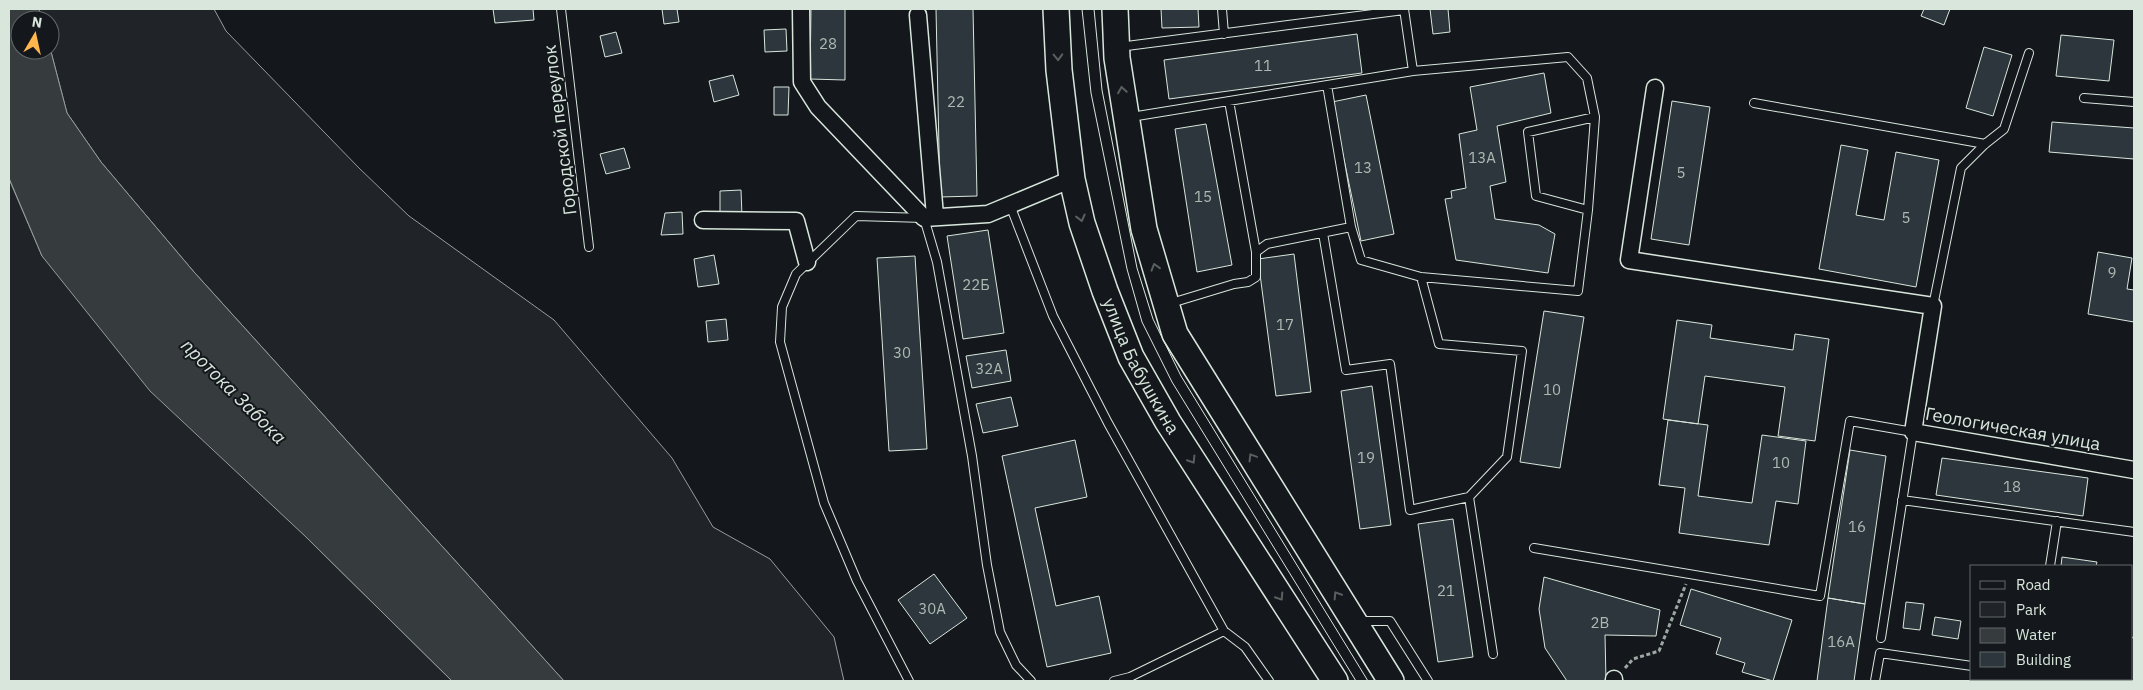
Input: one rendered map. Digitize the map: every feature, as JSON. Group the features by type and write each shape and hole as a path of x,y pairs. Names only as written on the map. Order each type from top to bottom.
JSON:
{"main road":[{"name":"улица Бабушкина","path":"1056,9 1059,70 1072,179 1082,223 1105,291 1131,357 1168,422 1334,681"},
{"path":"1114,9 1116,47 1144,229 1175,334 1391,681"}],"street":[{"path":"801,9 802,82 818,107 929,217 988,214 1072,179"},
{"path":"918,15 929,217"},
{"path":"1655,88 1628,260 1933,306 1913,432"},
{"path":"703,220 796,220 807,262"},
{"name":"Геологическая улица","path":"1913,432 2134,470"}],"lane":[{"name":"Городской переулок","path":"561,9 589,247"},
{"path":"1222,9 1224,34"},
{"path":"1116,47 1404,9 1413,70"},
{"path":"1933,306 1961,168 1985,144 2004,129 2029,54"},
{"path":"1126,118 1413,70 1568,57 1586,78 1595,117 1588,210 1578,291 1421,277 1361,260 1351,227 1327,85"},
{"path":"2084,98 2134,102"},
{"path":"1166,304 1234,284 1248,282 1256,277 1256,252 1229,101"},
{"path":"1754,103 1985,144"},
{"path":"1588,210 1536,196 1528,132 1595,117"},
{"path":"1010,205 1053,316 1108,423 1224,631 1245,647 1269,681"},
{"path":"909,681 857,581 824,503 780,342 782,307 796,274 856,216 929,217 972,456 986,565 1000,632 1016,665 1031,681"},
{"path":"1256,252 1267,244 1351,227"},
{"path":"1323,232 1346,370 1390,364 1410,510 1469,497 1508,457 1522,351 1438,344 1421,277"},
{"path":"1534,548 1820,596 1850,421 1913,432"},
{"name":"Геологическая улица","path":"1881,638 1913,432"},
{"path":"1469,497 1493,654"},
{"path":"1902,500 2134,532"},
{"path":"2050,565 2057,521"},
{"path":"1353,621 1390,621 1428,681"},
{"path":"1114,681 1130,677 1224,631"},
{"path":"1875,681 1880,653 1970,666"}],"path":[{"path":"1614,680 1633,658 1659,651 1690,574"}],"green space":[{"path":"214,9 226,31 359,168 409,216 554,320 672,458 713,527 770,559 834,637 844,681 564,681 194,272 101,162 67,113 53,60 60,60 60,10 39,10"},
{"path":"9,179 42,256 306,537 452,681 9,681"}],"water":[{"name":"протока Забока","path":"9,9 39,9 10,10 10,60 53,60 67,113 101,162 194,272 564,681 452,681 306,537 150,391 42,256 9,178"}],"building":[{"path":"493,9 533,9 534,20 495,23"},
{"path":"662,9 677,9 679,22 664,24"},
{"path":"811,9 845,9 845,80 810,79"},
{"path":"936,9 973,9 977,196 940,197"},
{"path":"1161,9 1198,9 1199,27 1162,28"},
{"path":"1430,9 1448,9 1450,32 1433,34"},
{"path":"1924,9 1950,9 1944,25 1921,16"},
{"path":"786,29 787,51 765,52 764,30"},
{"path":"616,32 622,53 605,57 600,36"},
{"path":"1357,34 1362,73 1169,99 1164,60"},
{"path":"2061,35 2114,40 2109,81 2056,76"},
{"path":"1984,47 2012,55 1993,116 1966,108"},
{"path":"1544,73 1551,113 1497,126 1506,182 1490,186 1495,219 1539,225 1555,234 1548,273 1456,260 1445,199 1452,198 1451,191 1466,188 1459,134 1477,130 1470,87"},
{"path":"733,75 739,95 714,102 709,81"},
{"path":"774,87 789,87 788,115 774,115"},
{"path":"1366,95 1394,234 1361,241 1332,102"},
{"path":"1672,101 1710,107 1689,245 1651,239"},
{"path":"2052,122 2134,128 2134,159 2049,152"},
{"path":"1206,124 1232,265 1197,272 1175,129"},
{"path":"1841,145 1868,150 1856,215 1884,220 1896,152 1939,160 1916,287 1819,269"},
{"path":"624,148 630,168 606,174 600,154"},
{"path":"741,190 742,216 720,216 720,191"},
{"path":"682,212 683,234 661,235 665,213"},
{"path":"988,230 1004,333 963,339 947,236"},
{"path":"2098,252 2132,258 2127,289 2134,290 2134,322 2088,314"},
{"path":"1294,254 1311,392 1276,396 1258,259"},
{"path":"714,255 719,284 698,287 694,259"},
{"path":"915,256 927,449 889,451 877,258"},
{"path":"1544,311 1584,317 1560,468 1520,462"},
{"path":"726,319 728,340 708,342 706,321"},
{"path":"1677,320 1712,325 1710,338 1793,350 1795,334 1829,339 1815,441 1778,436 1785,387 1705,376 1698,424 1663,419"},
{"path":"1006,350 1011,381 972,388 966,356"},
{"path":"1372,386 1391,525 1360,529 1341,391"},
{"path":"1011,397 1018,426 983,433 976,404"},
{"path":"1668,420 1708,425 1698,496 1752,503 1762,435 1806,441 1798,504 1776,501 1769,545 1679,533 1685,488 1659,485"},
{"path":"1075,440 1087,497 1035,508 1056,606 1099,596 1111,653 1047,667 1002,456"},
{"path":"1850,450 1886,456 1865,604 1828,598"},
{"path":"1942,458 2088,478 2083,516 1936,495"},
{"path":"1453,519 1473,657 1438,662 1418,524"},
{"path":"2062,557 2097,562 2096,565 2061,565"},
{"path":"934,574 967,618 930,644 898,600"},
{"path":"1544,577 1660,610 1656,636 1605,635 1606,681 1567,681 1545,648 1539,609"},
{"path":"1691,589 1792,620 1773,681 1742,672 1745,663 1716,654 1721,638 1680,625"},
{"path":"1828,598 1865,604 1854,681 1817,681"},
{"path":"1906,602 1924,604 1920,630 1903,628"},
{"path":"1935,617 1961,621 1958,639 1932,635"}],"tram line":[{"path":"1082,9 1091,93 1127,269 1142,322 1172,382 1356,681"},
{"path":"1094,9 1102,90 1137,268 1153,319 1181,376 1368,681"}]}
